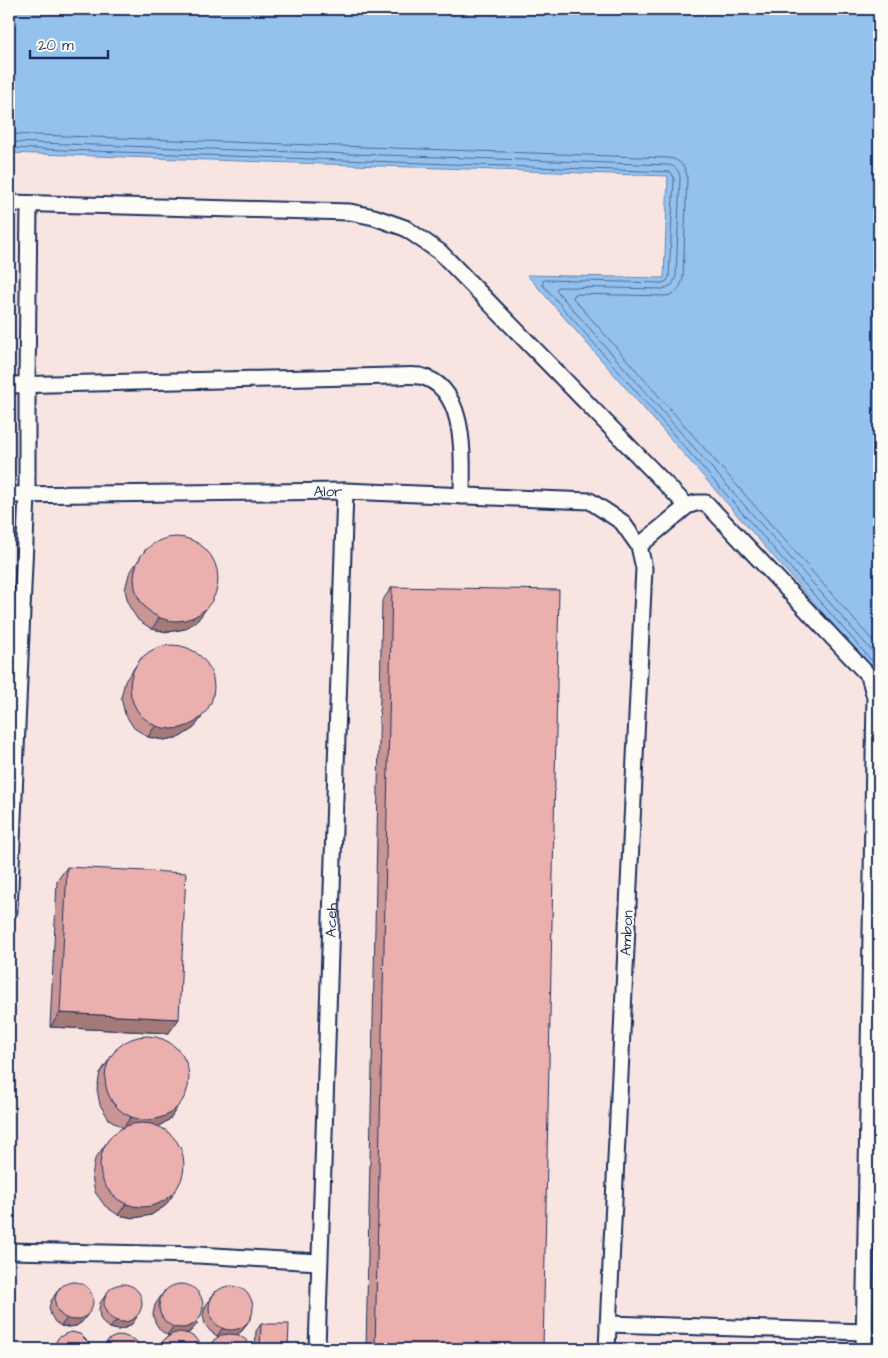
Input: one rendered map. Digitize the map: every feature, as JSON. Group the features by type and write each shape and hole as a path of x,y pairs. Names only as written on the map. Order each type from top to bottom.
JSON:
{"lane":[{"path":"9,203 350,212 374,217 405,228 440,252 687,506"},
{"path":"9,910 28,495 29,204"},
{"path":"9,385 420,376 438,384 449,395 457,417 462,443 462,496"},
{"name":"Alor","path":"9,495 346,492 590,501 622,522"},
{"name":"Aceh","path":"317,1349 318,1262 346,492"},
{"path":"639,546 687,506 696,503 706,503 869,676 875,697 864,1349"},
{"name":"Ambon","path":"607,1349 644,568 639,546 622,522"},
{"path":"9,1251 198,1255 318,1262"},
{"path":"608,1324 865,1332"}],"shaded area":[{"path":"9,153 669,176 664,278 527,275 879,677 879,820 865,1349 9,1349"}],"water":[{"path":"9,9 879,9 879,677 527,275 664,278 668,176 9,153"},
{"path":"879,820 879,1349 865,1349"}],"building":[{"path":"176,537 192,540 206,549 215,563 218,579 215,595 206,609 192,618 176,621 160,618 146,609 137,595 134,579 137,563 146,549 160,540"},
{"path":"392,587 559,590 543,1349 375,1349"},
{"path":"172,645 188,648 202,657 211,671 214,687 211,703 202,717 188,726 172,729 156,726 142,717 133,703 130,687 133,671 142,657 156,648"},
{"path":"67,867 186,873 179,1019 60,1013"},
{"path":"147,1036 163,1039 177,1048 186,1062 189,1078 186,1094 177,1108 163,1117 147,1120 131,1117 117,1108 108,1094 105,1078 108,1062 117,1048 131,1039"},
{"path":"142,1123 158,1126 172,1135 181,1149 184,1165 181,1181 172,1195 158,1204 142,1207 126,1204 112,1195 103,1181 100,1165 103,1149 112,1135 126,1126"},
{"path":"74,1282 81,1283 87,1288 92,1294 92,1308 87,1314 81,1319 74,1320 67,1319 61,1314 56,1308 55,1301 56,1294 61,1288 67,1283"},
{"path":"123,1284 137,1289 142,1303 137,1317 123,1322 109,1317 104,1303 109,1289"},
{"path":"185,1284 197,1290 202,1297 202,1315 197,1322 190,1327 177,1328 169,1325 162,1318 159,1302 162,1294 169,1287"},
{"path":"235,1286 247,1292 252,1299 252,1317 247,1324 240,1329 227,1330 219,1327 212,1320 209,1304 212,1296 219,1289"},
{"path":"261,1324 289,1324 288,1349 260,1349"},
{"path":"72,1332 80,1334 90,1344 91,1349 53,1349 58,1338"},
{"path":"180,1332 189,1334 197,1339 202,1349 159,1349 159,1346 165,1339 172,1334"},
{"path":"122,1335 135,1340 140,1349 103,1349 108,1340"},
{"path":"221,1335 239,1335 246,1340 251,1349 209,1349 214,1340"}]}
